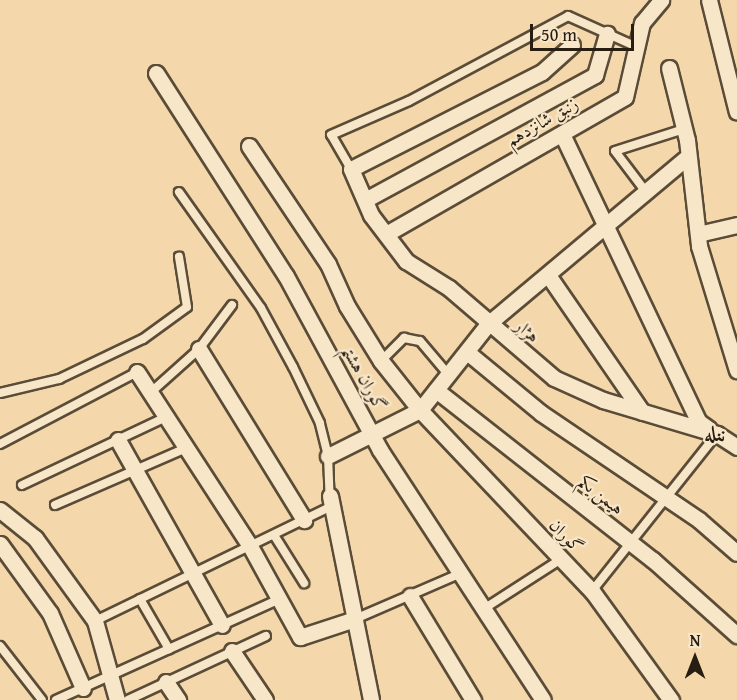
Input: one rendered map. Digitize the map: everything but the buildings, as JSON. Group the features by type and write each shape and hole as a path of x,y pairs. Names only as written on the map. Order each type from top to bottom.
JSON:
{"street":[{"name":"زنبق شانزدهم","path":"386,234 626,97 635,46 642,22 661,0"},
{"path":"709,0 737,112"},
{"path":"365,200 595,75 607,34"},
{"path":"351,169 542,72 572,45"},
{"path":"669,68 684,129 698,234 737,370"},
{"name":"گوران هشتم","path":"156,72 286,276 372,433 482,610 543,700"},
{"path":"562,134 699,422 717,434"},
{"name":"گوران","path":"249,146 322,254 346,306 381,361 420,410 592,591 671,700"},
{"path":"328,456 420,410 488,324 607,228 688,156"},
{"name":"هژار","path":"351,169 365,200 406,261 449,288 488,324 554,378 642,412 717,434 737,447"},
{"path":"698,234 737,225"},
{"path":"548,275 642,412"},
{"path":"199,349 304,520"},
{"path":"467,352 542,413 669,499 737,553"},
{"path":"137,372 250,546 300,637 355,619"},
{"name":"هیمن یکم","path":"436,390 632,544 737,634"},
{"path":"118,440 191,575 222,625"},
{"path":"330,496 371,700"},
{"path":"0,510 35,538 95,621 117,700"},
{"path":"0,544 50,613 83,688"},
{"path":"410,596 473,700"},
{"path":"232,651 265,700"},
{"path":"166,682 178,700"}],"lane":[{"path":"351,169 331,135 409,101 568,16 635,46"},
{"path":"647,194 615,151 684,129"},
{"path":"95,621 330,507 328,456 320,423 261,308 179,192"},
{"path":"0,393 59,379 142,339 187,307 179,257"},
{"path":"150,393 199,349 232,305"},
{"path":"381,361 404,338 420,341 449,375"},
{"path":"0,444 137,372"},
{"path":"22,485 166,417"},
{"path":"592,591 669,499 717,434"},
{"path":"55,505 186,448"},
{"path":"274,535 303,583"},
{"path":"482,610 561,559"},
{"path":"355,619 459,574"},
{"path":"140,599 169,649"},
{"path":"56,700 280,599"},
{"path":"128,700 266,636"},
{"path":"0,646 42,700"}],"district":[{"name":"ننله","path":"715,434"}]}
